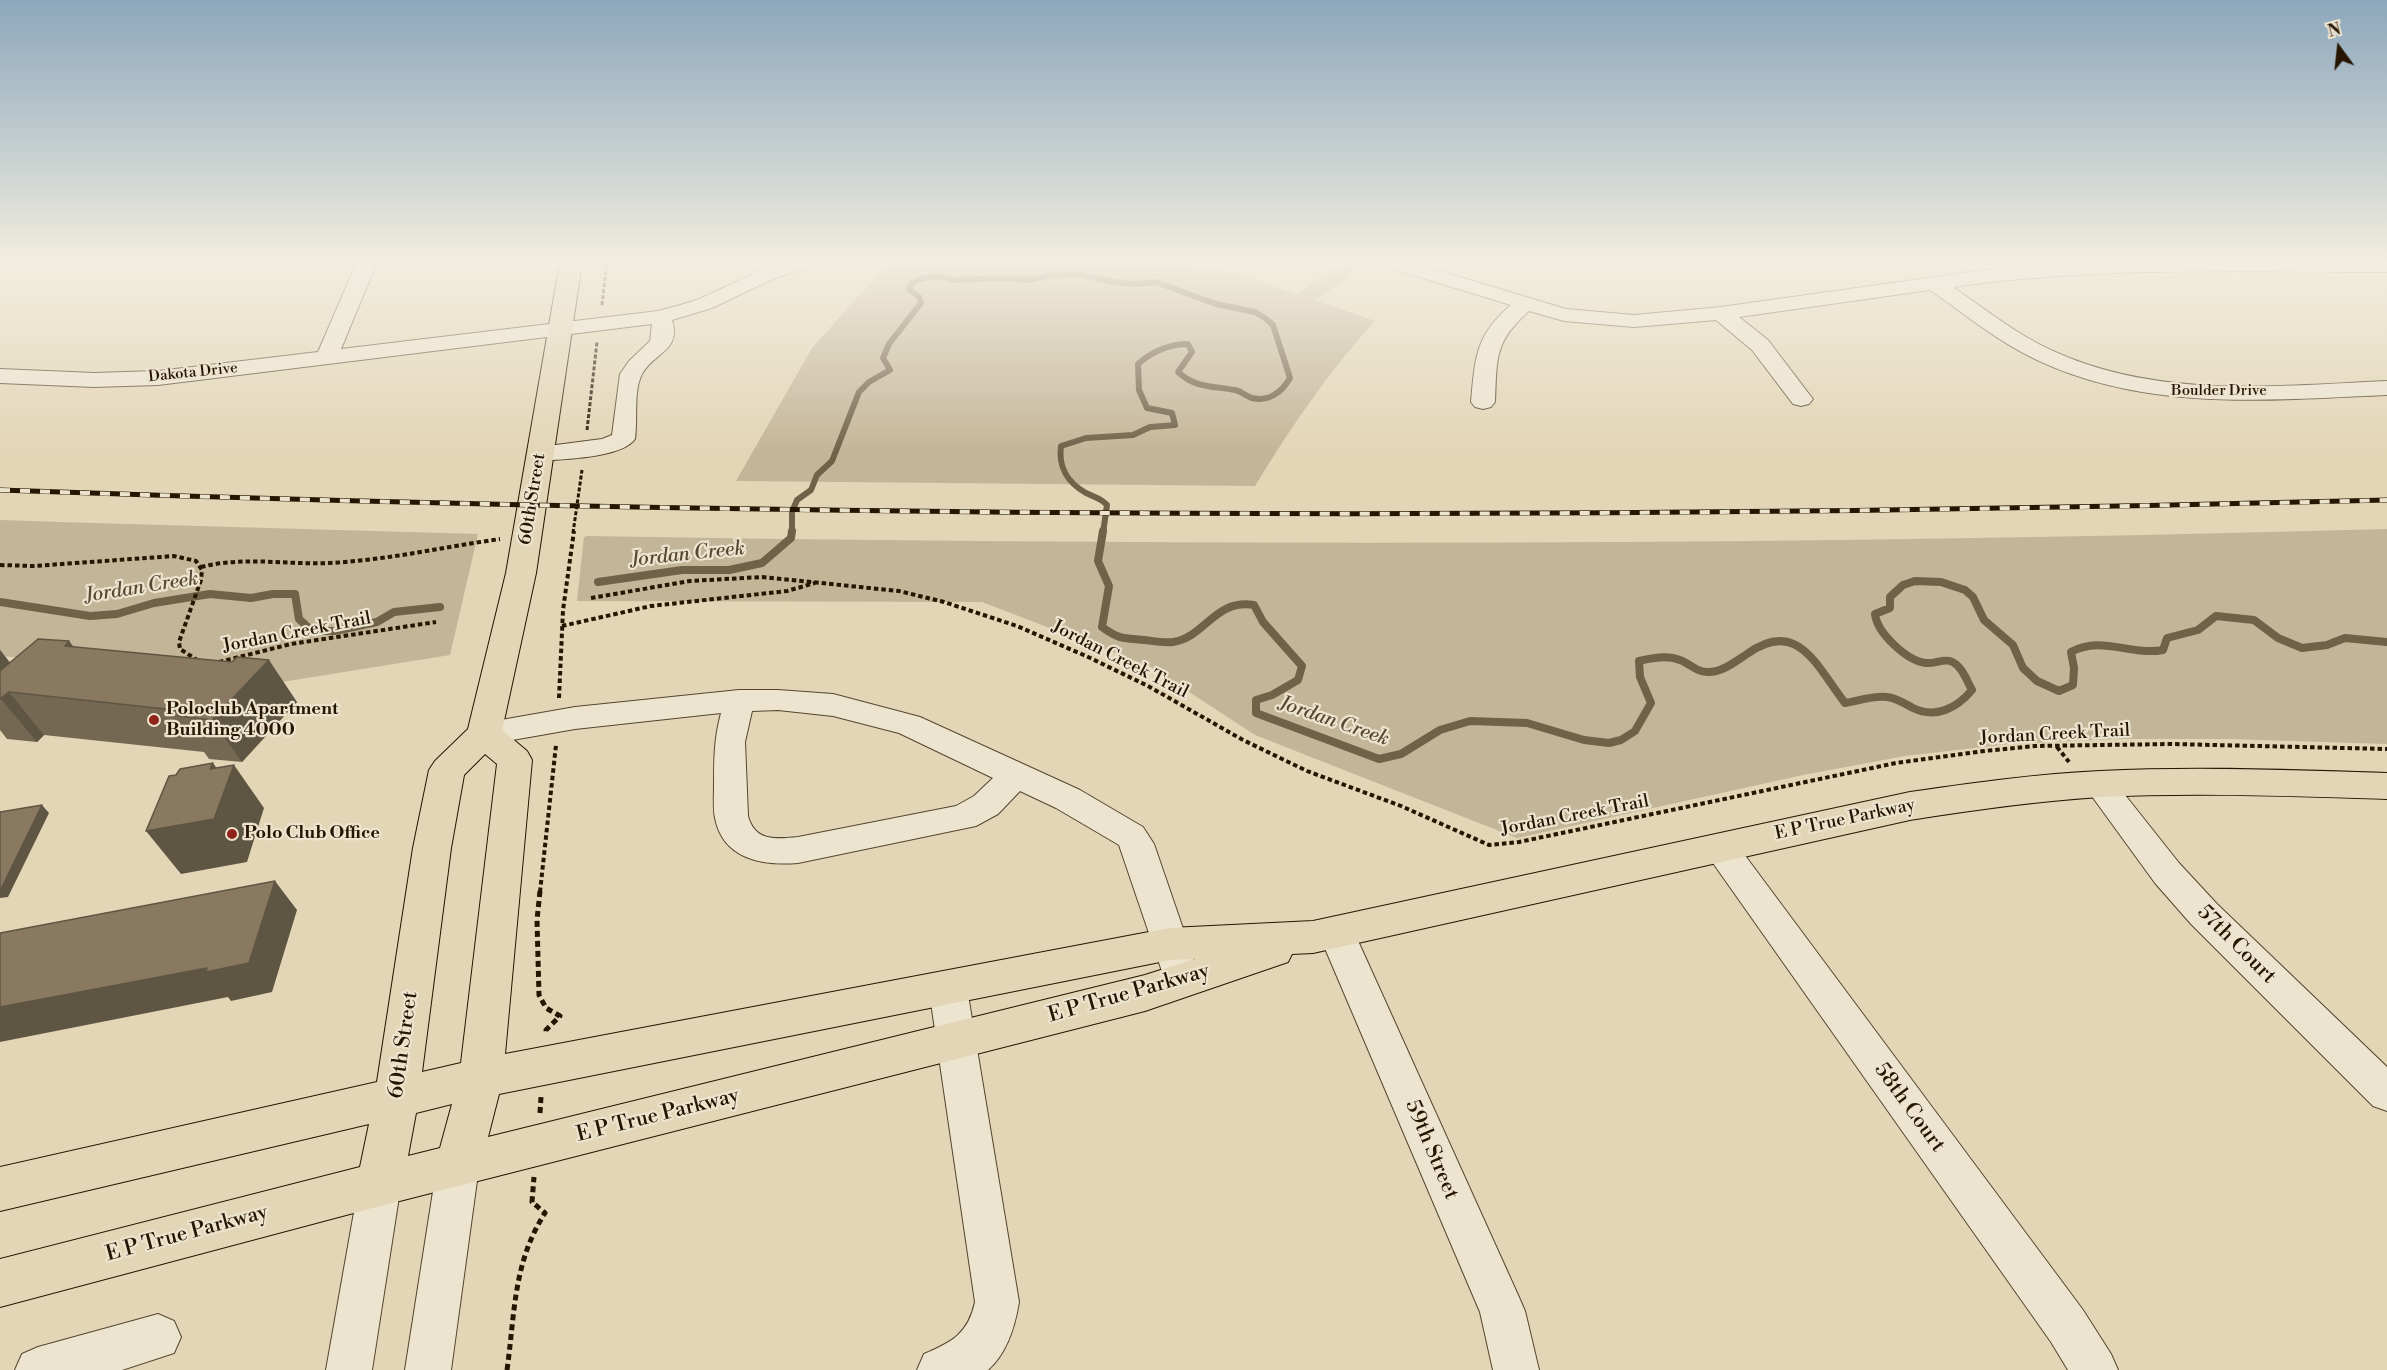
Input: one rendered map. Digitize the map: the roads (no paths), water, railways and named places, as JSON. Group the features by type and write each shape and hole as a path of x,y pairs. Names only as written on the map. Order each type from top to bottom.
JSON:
{"main road":[{"name":"60th Street","path":"380,1184 397,1096 432,848 447,770 484,734 527,536 561,326"},
{"path":"459,1167 481,1078 515,760 484,734"},
{"name":"E P True Parkway","path":"0,1189 481,1078 948,989 1176,963 1325,935 1910,806 1996,793 2099,784 2176,782 2387,786"},
{"name":"E P True Parkway","path":"0,1283 380,1184 459,1167 1145,993 1176,963"}],"street":[{"path":"327,357 340,326"},
{"name":"Dakota Drive","path":"0,376 135,379 586,326"},
{"path":"540,454 607,446 623,439 629,377 635,367 664,339 664,326"},
{"path":"1483,402 1488,344 1499,326"},
{"path":"1737,326 1760,345 1801,399"},
{"name":"Boulder Drive","path":"1998,326 2043,356 2111,381 2157,390 2194,393 2387,388"},
{"path":"739,700 729,742 731,816 736,833 752,846 762,850 798,850 964,817 986,806 1017,774"},
{"path":"484,734 558,721 739,700 805,702 876,715 909,725 1068,799 1131,836 1137,844 1176,963"},
{"name":"57th Court","path":"2099,784 2167,873 2204,914 2387,1093"},
{"name":"58th Court","path":"1720,847 2067,1326 2095,1370"},
{"name":"59th Street","path":"1325,935 1502,1311 1516,1370"},
{"path":"940,1370 968,1359 979,1348 995,1318 997,1302 948,989"},
{"path":"428,1370 459,1167"},
{"name":"60th Street","path":"349,1370 380,1184"},
{"path":"38,1370 158,1337"}],"waterway":[{"name":"Jordan Creek","path":"792,531 792,512 797,500 811,490 817,475 832,461 859,392 869,382 890,370 883,358 889,344 903,326"},
{"name":"Jordan Creek","path":"1103,533 1107,505 1080,489 1069,479 1061,461 1061,446 1086,438 1133,435 1150,427 1175,425 1172,413 1147,408 1139,390 1138,364 1149,355 1174,345 1188,344 1192,352 1178,372 1191,381 1205,386 1237,391 1252,398 1264,399 1274,395 1290,378 1273,326"},
{"name":"Jordan Creek","path":"598,582 682,570 729,570 762,563 791,538 792,531"},
{"name":"Jordan Creek","path":"1103,531 1098,561 1109,586 1102,627 1122,638 1173,642 1194,633 1229,607 1254,605 1263,622 1302,666 1298,680 1272,695 1256,700 1256,713 1379,759 1401,754 1440,730 1470,721 1527,723 1584,740 1609,743 1621,740 1635,731 1651,703 1640,677 1639,661 1670,658 1680,660 1701,671 1710,672 1725,668 1765,644 1780,641 1793,644 1805,651 1845,703 1882,697 1894,699 1922,711 1945,710 1960,702 1972,690 1960,669 1950,661 1926,663 1902,652 1881,629 1875,614 1890,608 1890,597 1903,585 1915,581 1941,582 1965,590 1973,597 1984,620 2013,645 2023,668 2037,681 2059,691 2073,685 2074,668 2071,652 2094,645 2151,651 2163,650 2167,638 2198,630 2216,616 2254,620 2278,638 2302,648 2327,645 2345,638 2387,642"},
{"name":"Jordan Creek","path":"0,602 90,616 117,614 154,603 210,594 251,598 273,594 295,594 299,619 312,631 335,631 377,622 394,612 440,607"}],"railway":[{"path":"0,490 596,506 1193,513 1790,511 2387,500"}],"place":[{"name":"Poloclub Apartment Building 4000","path":"154,720"},
{"name":"Polo Club Office","path":"232,834"}]}
